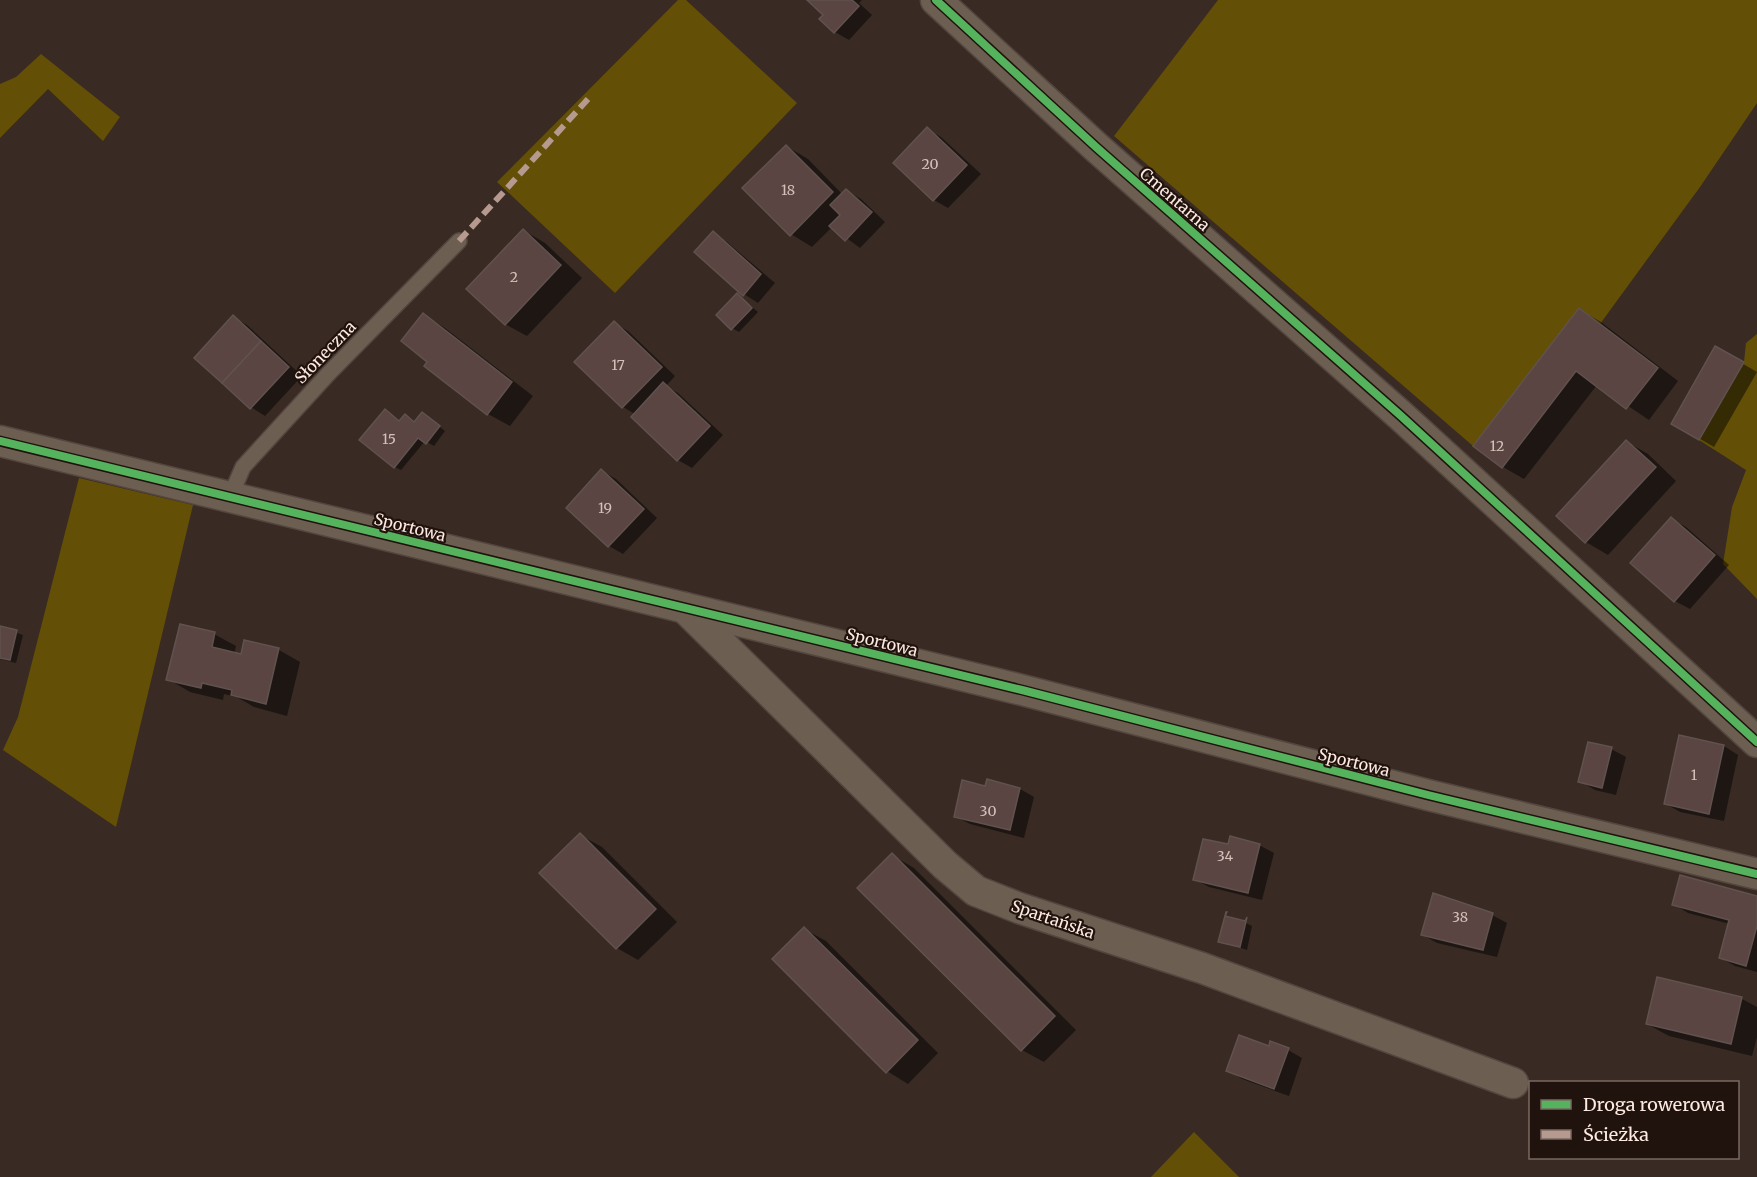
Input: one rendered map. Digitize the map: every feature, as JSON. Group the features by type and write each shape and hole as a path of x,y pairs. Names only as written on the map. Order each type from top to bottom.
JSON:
{"street":[{"name":"Cmentarna","path":"936,0 1105,155 1400,415 1757,742"},
{"name":"Sportowa","path":"0,441 1022,690 1440,798 1757,874"},
{"name":"Spartańska","path":"686,608 945,865 976,891 1019,909 1202,968 1513,1083"}],"lane":[{"name":"Słoneczna","path":"230,497 243,467 329,373 459,241"}],"shaded area":[{"path":"678,0 686,0 797,103 615,293 497,182"},
{"path":"1218,0 1757,0 1757,103 1700,187 1600,324 1579,308 1473,446 1114,136"},
{"path":"41,54 120,117 103,141 48,89 0,138 0,84 16,77"},
{"path":"1757,334 1757,599 1723,564 1732,507 1746,470 1699,440 1744,362 1746,343"},
{"path":"79,478 193,505 116,827 3,750 18,717"},
{"path":"1194,1132 1239,1177 1151,1177"}],"building":[{"path":"807,0 852,0 859,6 834,33 819,19 823,15"},
{"path":"927,127 967,165 933,201 893,163"},
{"path":"786,145 833,192 790,236 742,188"},
{"path":"846,189 872,212 845,241 829,226 840,215 830,205"},
{"path":"523,229 561,265 505,325 466,289"},
{"path":"713,231 761,274 743,296 694,252"},
{"path":"737,293 752,308 731,330 716,315"},
{"path":"1579,308 1658,368 1626,409 1576,371 1502,468 1473,446"},
{"path":"423,313 512,382 487,415 424,366 427,362 401,341"},
{"path":"233,315 261,341 222,383 194,358"},
{"path":"614,321 662,367 622,408 574,362"},
{"path":"261,341 289,367 250,409 222,383"},
{"path":"1715,346 1744,362 1699,440 1671,424"},
{"path":"663,382 710,426 677,461 631,417"},
{"path":"385,409 399,421 405,414 414,422 422,412 440,426 426,444 418,438 394,468 359,440"},
{"path":"1626,440 1656,467 1585,543 1556,516"},
{"path":"601,469 644,509 608,547 566,508"},
{"path":"1671,517 1715,555 1674,602 1630,563"},
{"path":"180,624 215,632 212,647 241,654 244,640 279,648 266,704 231,695 232,690 202,683 201,688 166,680"},
{"path":"0,626 17,630 10,660 0,658"},
{"path":"1679,735 1724,745 1709,814 1664,804"},
{"path":"1588,742 1612,747 1602,788 1578,782"},
{"path":"987,779 1020,788 1010,830 954,817 962,780 985,786"},
{"path":"580,833 656,909 616,949 539,873"},
{"path":"1230,836 1260,844 1248,893 1193,880 1203,839 1228,844"},
{"path":"892,853 1055,1016 1021,1051 857,888"},
{"path":"1680,875 1757,896 1757,926 1746,966 1719,958 1729,920 1672,905"},
{"path":"1433,893 1493,913 1483,950 1421,935"},
{"path":"1226,912 1225,916 1245,921 1247,917 1240,947 1218,942"},
{"path":"804,927 918,1040 886,1073 772,959"},
{"path":"1657,977 1742,997 1731,1044 1646,1024"},
{"path":"1239,1035 1269,1046 1270,1041 1289,1048 1274,1089 1226,1071"}],"marked path":[{"path":"459,241 588,99"}],"cycle path":[{"path":"936,0 1096,147 1400,415 1757,742"},
{"path":"0,441 1022,690 1428,795 1757,874"}]}
